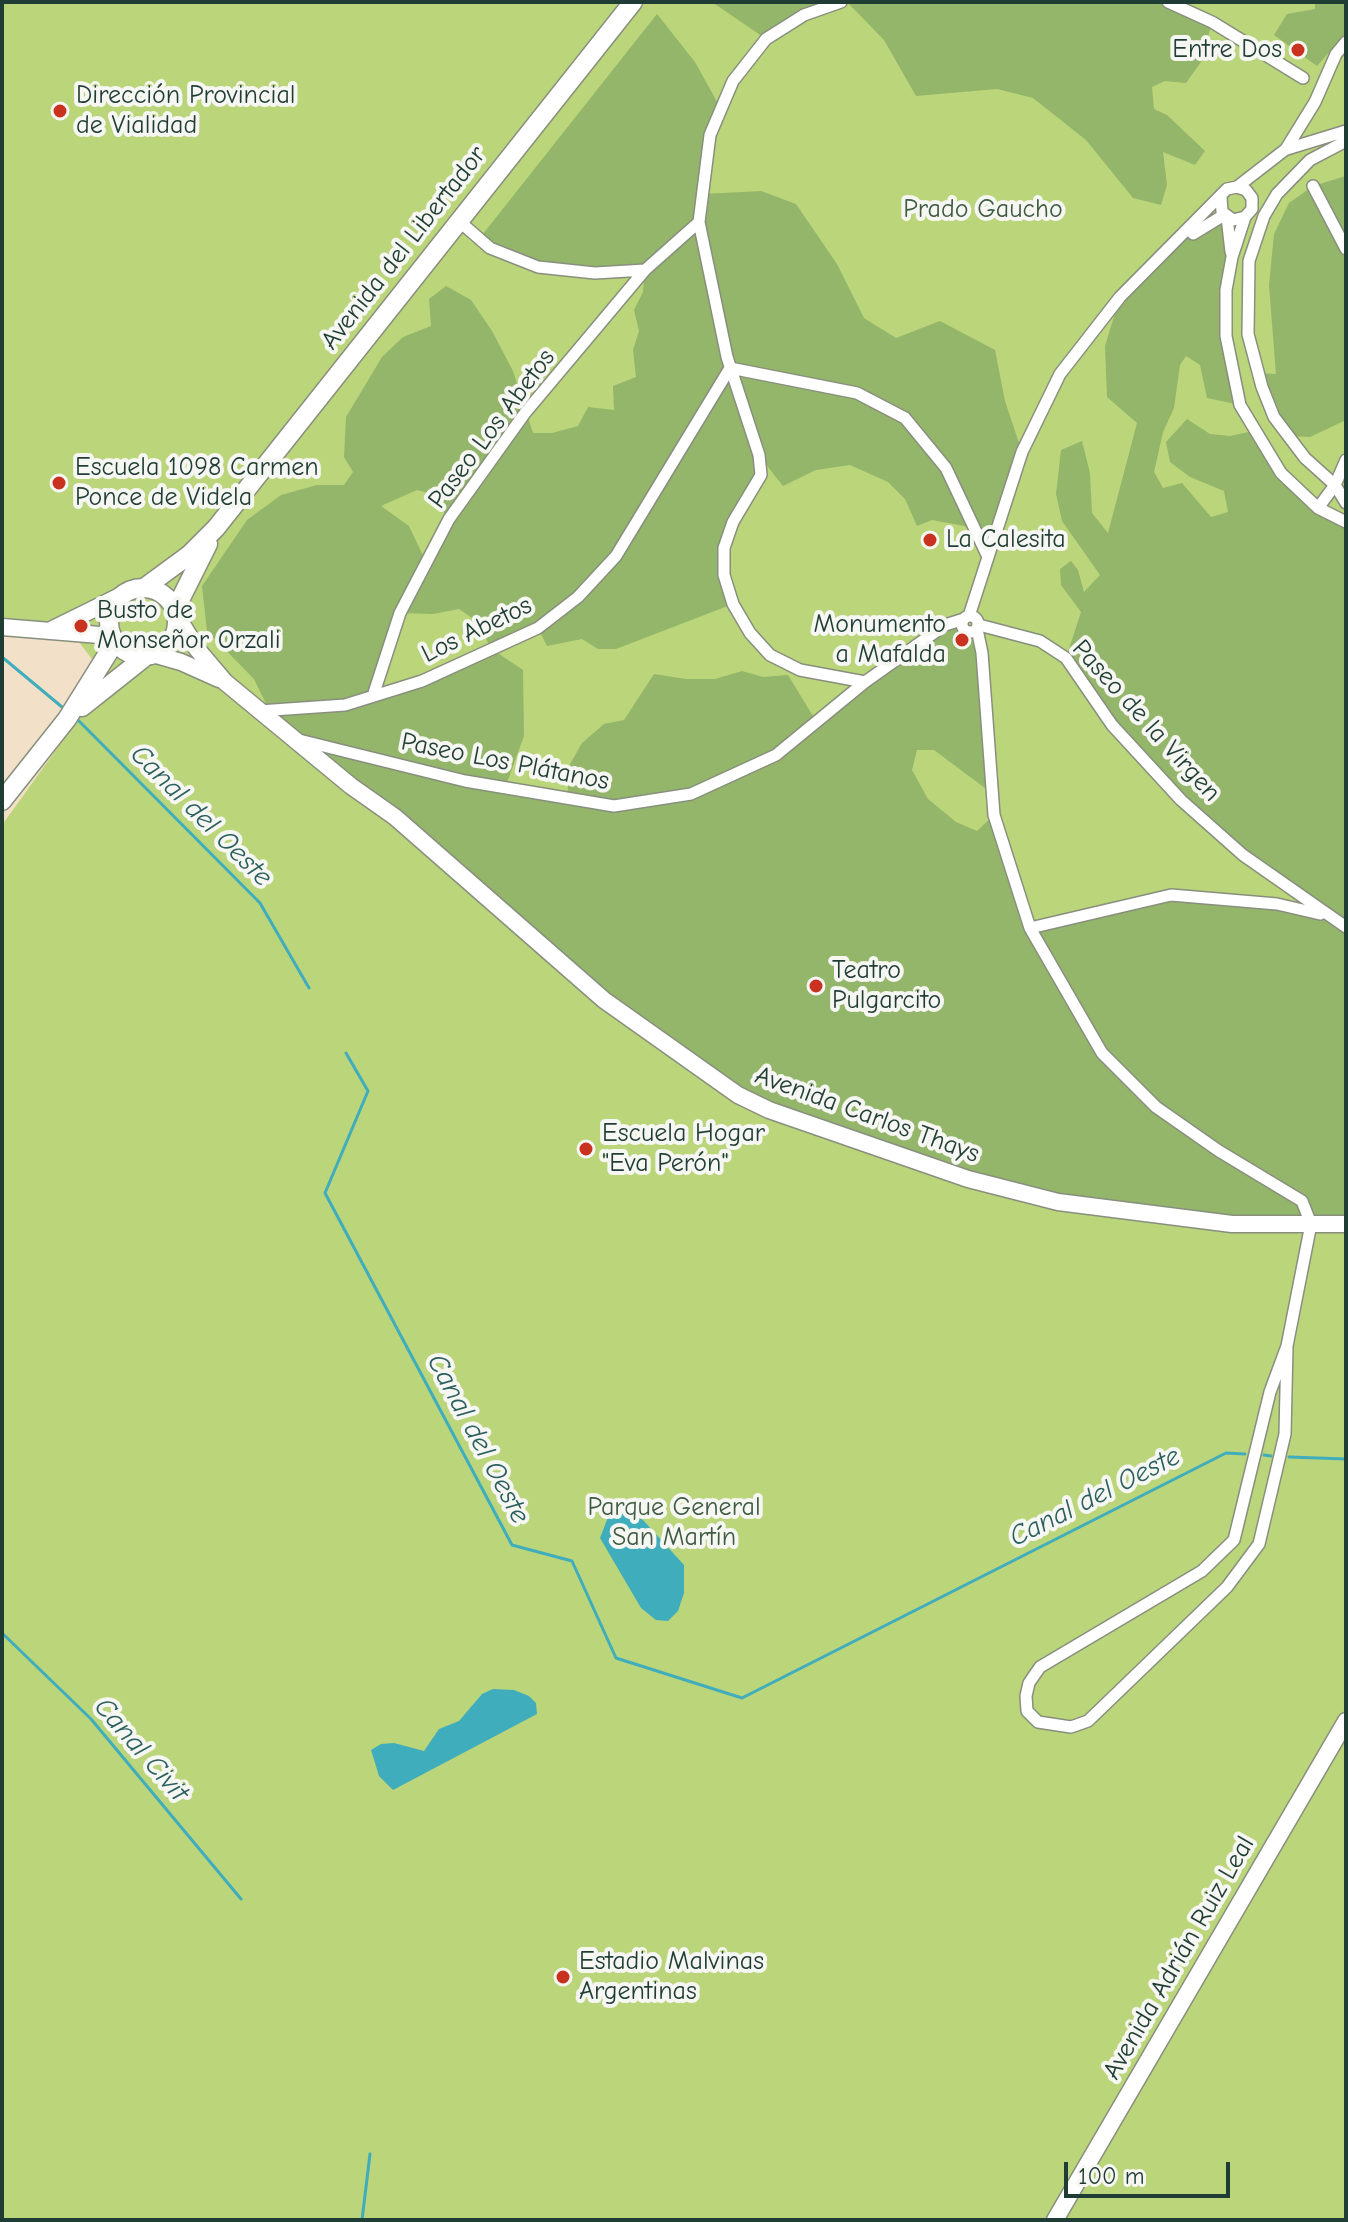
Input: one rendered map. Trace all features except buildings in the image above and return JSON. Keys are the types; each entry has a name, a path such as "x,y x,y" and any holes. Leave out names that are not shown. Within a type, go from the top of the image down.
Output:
{"main road":[{"name":"Avenida del Libertador","path":"144,588 189,555 216,528 633,2"},
{"name":"Avenida del Libertador","path":"176,613 216,528"},
{"path":"2,801 67,719 113,639 109,617 120,596 144,588 168,598 176,613 173,639 67,719"},
{"path":"113,639 133,655 149,656"}],"street":[{"path":"841,2 804,15 766,39 733,81 710,135 699,222 730,368 759,455 761,475 733,522 724,548 724,575 733,604 750,633 770,655 800,670 865,682"},
{"path":"1168,2 1212,22 1303,78"},
{"path":"1287,1346 1285,1434 1259,1544 1227,1587 1088,1721 1071,1727 1038,1722 1027,1711 1026,1696 1029,1683 1040,1667 1202,1571 1234,1540 1270,1392 1287,1346 1311,1224 1302,1201 1219,1151 1156,1107 1102,1053 1030,928 994,815 982,650 972,621 988,557 1022,452 1060,374 1120,297 1179,242 1227,189 1237,187 1265,169 1286,149 1315,102 1336,54 1346,42"},
{"path":"1286,149 1346,131"},
{"path":"1346,141 1310,160 1284,186 1264,216 1249,261 1248,334 1262,387 1274,417 1305,458 1335,485 1346,503"},
{"path":"1265,169 1232,257 1226,290 1226,336 1240,405 1281,473 1318,508 1346,522"},
{"path":"1313,186 1346,249"},
{"path":"1237,187 1252,198"},
{"path":"1221,197 1232,257"},
{"path":"1179,242 1226,216 1245,217"},
{"path":"459,221 490,248 538,267 595,273 645,270"},
{"name":"Paseo Los Abetos","path":"373,696 400,613 449,519 525,413 645,270 699,222"},
{"path":"730,368 857,393 905,418 946,468 988,557"},
{"name":"Los Abetos","path":"259,711 345,705 422,681 538,628 578,597 616,556 730,368"},
{"path":"1318,508 1335,485 1346,460"},
{"path":"51,629 120,596"},
{"name":"Avenida Carlos Thays","path":"176,613 197,649 225,682 259,711 395,817 604,1000 696,1068 769,1110 968,1179 1058,1202 1232,1224 1346,1224"},
{"name":"Paseo de la Virgen","path":"945,625 972,621 1040,641 1066,658 1112,725 1181,800 1243,855 1346,927"},
{"name":"Paseo Los Plátanos","path":"295,739 465,781 614,806 691,794 776,755 865,682 945,625"},
{"path":"2,627 51,629 113,639"},
{"name":"Avenida Carlos Thays","path":"149,656 181,662 225,682"},
{"path":"1030,928 1171,895 1277,904 1329,916"},
{"name":"Avenida Adrián Ruiz Leal","path":"1055,2220 1346,1721"}],"green space":[{"name":"Parque General San Martín","path":"2,2 1346,2 1346,2220 2,2220 2,825 84,711 102,672 75,637 2,620"},
{"path":"712,2 841,2 766,39"},
{"path":"847,2 1168,2 1212,22 1201,62 1186,83 1165,81 1152,87 1154,109 1167,115 1205,151 1195,165 1163,152 1167,185 1161,205 1133,198 1086,140 1033,98 997,89 916,96 884,40"},
{"path":"1315,2 1346,2 1346,33 1317,66 1274,35 1287,14 1315,9"},
{"path":"657,14 695,62 721,109 703,194 761,191 796,204 837,264 864,318 896,338 940,321 995,350 1005,401 1022,452 988,557 975,528 932,520 917,526 905,499 888,482 850,465 816,470 783,486 760,457 761,475 724,548 733,604 616,649 598,649 582,639 547,646 538,628 493,650 523,670 524,736 505,788 567,798 570,764 582,743 604,724 624,720 654,674 686,679 715,679 742,671 763,677 788,675 816,721 945,625 963,627 971,632 982,650 993,794 934,750 917,750 912,770 928,799 956,822 977,831 994,815 1030,928 1171,895 1326,916 1243,855 1112,725 1066,658 1081,612 1061,585 1060,569 1071,561 1078,570 1084,592 1100,575 1062,521 1056,494 1061,450 1082,441 1090,473 1092,513 1108,533 1137,423 1107,397 1105,346 1120,297 1179,242 1224,215 1227,217 1226,336 1240,405 1207,398 1200,365 1186,356 1180,365 1174,408 1163,432 1154,472 1163,488 1182,483 1211,517 1228,512 1224,491 1190,477 1170,462 1166,442 1187,419 1210,434 1230,436 1253,431 1281,473 1346,522 1346,1224 1232,1224 1058,1202 769,1110 696,1068 269,710 254,679 207,631 202,586 247,520 281,495 317,485 344,485 353,472 344,457 346,417 382,357 403,337 431,326 429,299 446,286 471,300 513,371 533,433 552,433 578,426 588,407 614,410 613,386 636,377 633,350 639,331 634,310 643,292 645,270 538,267 479,239","holes":["417,490 428,493 449,519 426,562 409,526 381,506","459,609 478,622 491,649 374,695 400,613 433,614"]},
{"path":"1346,176 1346,420 1310,437 1288,436 1258,373 1276,374 1269,285 1274,234 1289,203 1313,186"}],"water":[{"path":"630,1512 643,1520 684,1565 684,1593 678,1611 668,1621 656,1620 641,1608 600,1538 608,1517"},
{"path":"493,1689 514,1690 529,1696 536,1703 537,1714 393,1790 379,1776 371,1750 381,1744 394,1743 424,1751 439,1729 459,1721 482,1694"}],"waterway":[{"name":"Canal del Oeste","path":"2,657 62,707"},
{"name":"Canal del Oeste","path":"78,720 260,903 309,988"},
{"name":"Canal del Oeste","path":"346,1053 368,1091 325,1193 512,1545 572,1561 616,1658 742,1698 1226,1453 1245,1454"},
{"path":"1264,1455 1271,1456"},
{"name":"Canal del Oeste","path":"1289,1457 1346,1459"},
{"name":"Canal Civit","path":"2,1633 91,1719 241,1899"},
{"name":"Canal Civit","path":"362,2220 370,2154"}],"place":[{"name":"Entre Dos","path":"1298,50"},
{"name":"Dirección Provincial de Vialidad","path":"60,111"},
{"name":"Escuela 1098 Carmen Ponce de Videla","path":"59,483"},
{"name":"La Calesita","path":"930,540"},
{"name":"Busto de Monseñor Orzali","path":"81,626"},
{"name":"Monumento a Mafalda","path":"962,640"},
{"name":"Teatro Pulgarcito","path":"816,986"},
{"name":"Escuela Hogar \"Eva Perón\"","path":"586,1149"},
{"name":"Estadio Malvinas Argentinas","path":"563,1977"}],"park label":[{"name":"Prado Gaucho","path":"983,210"}]}
